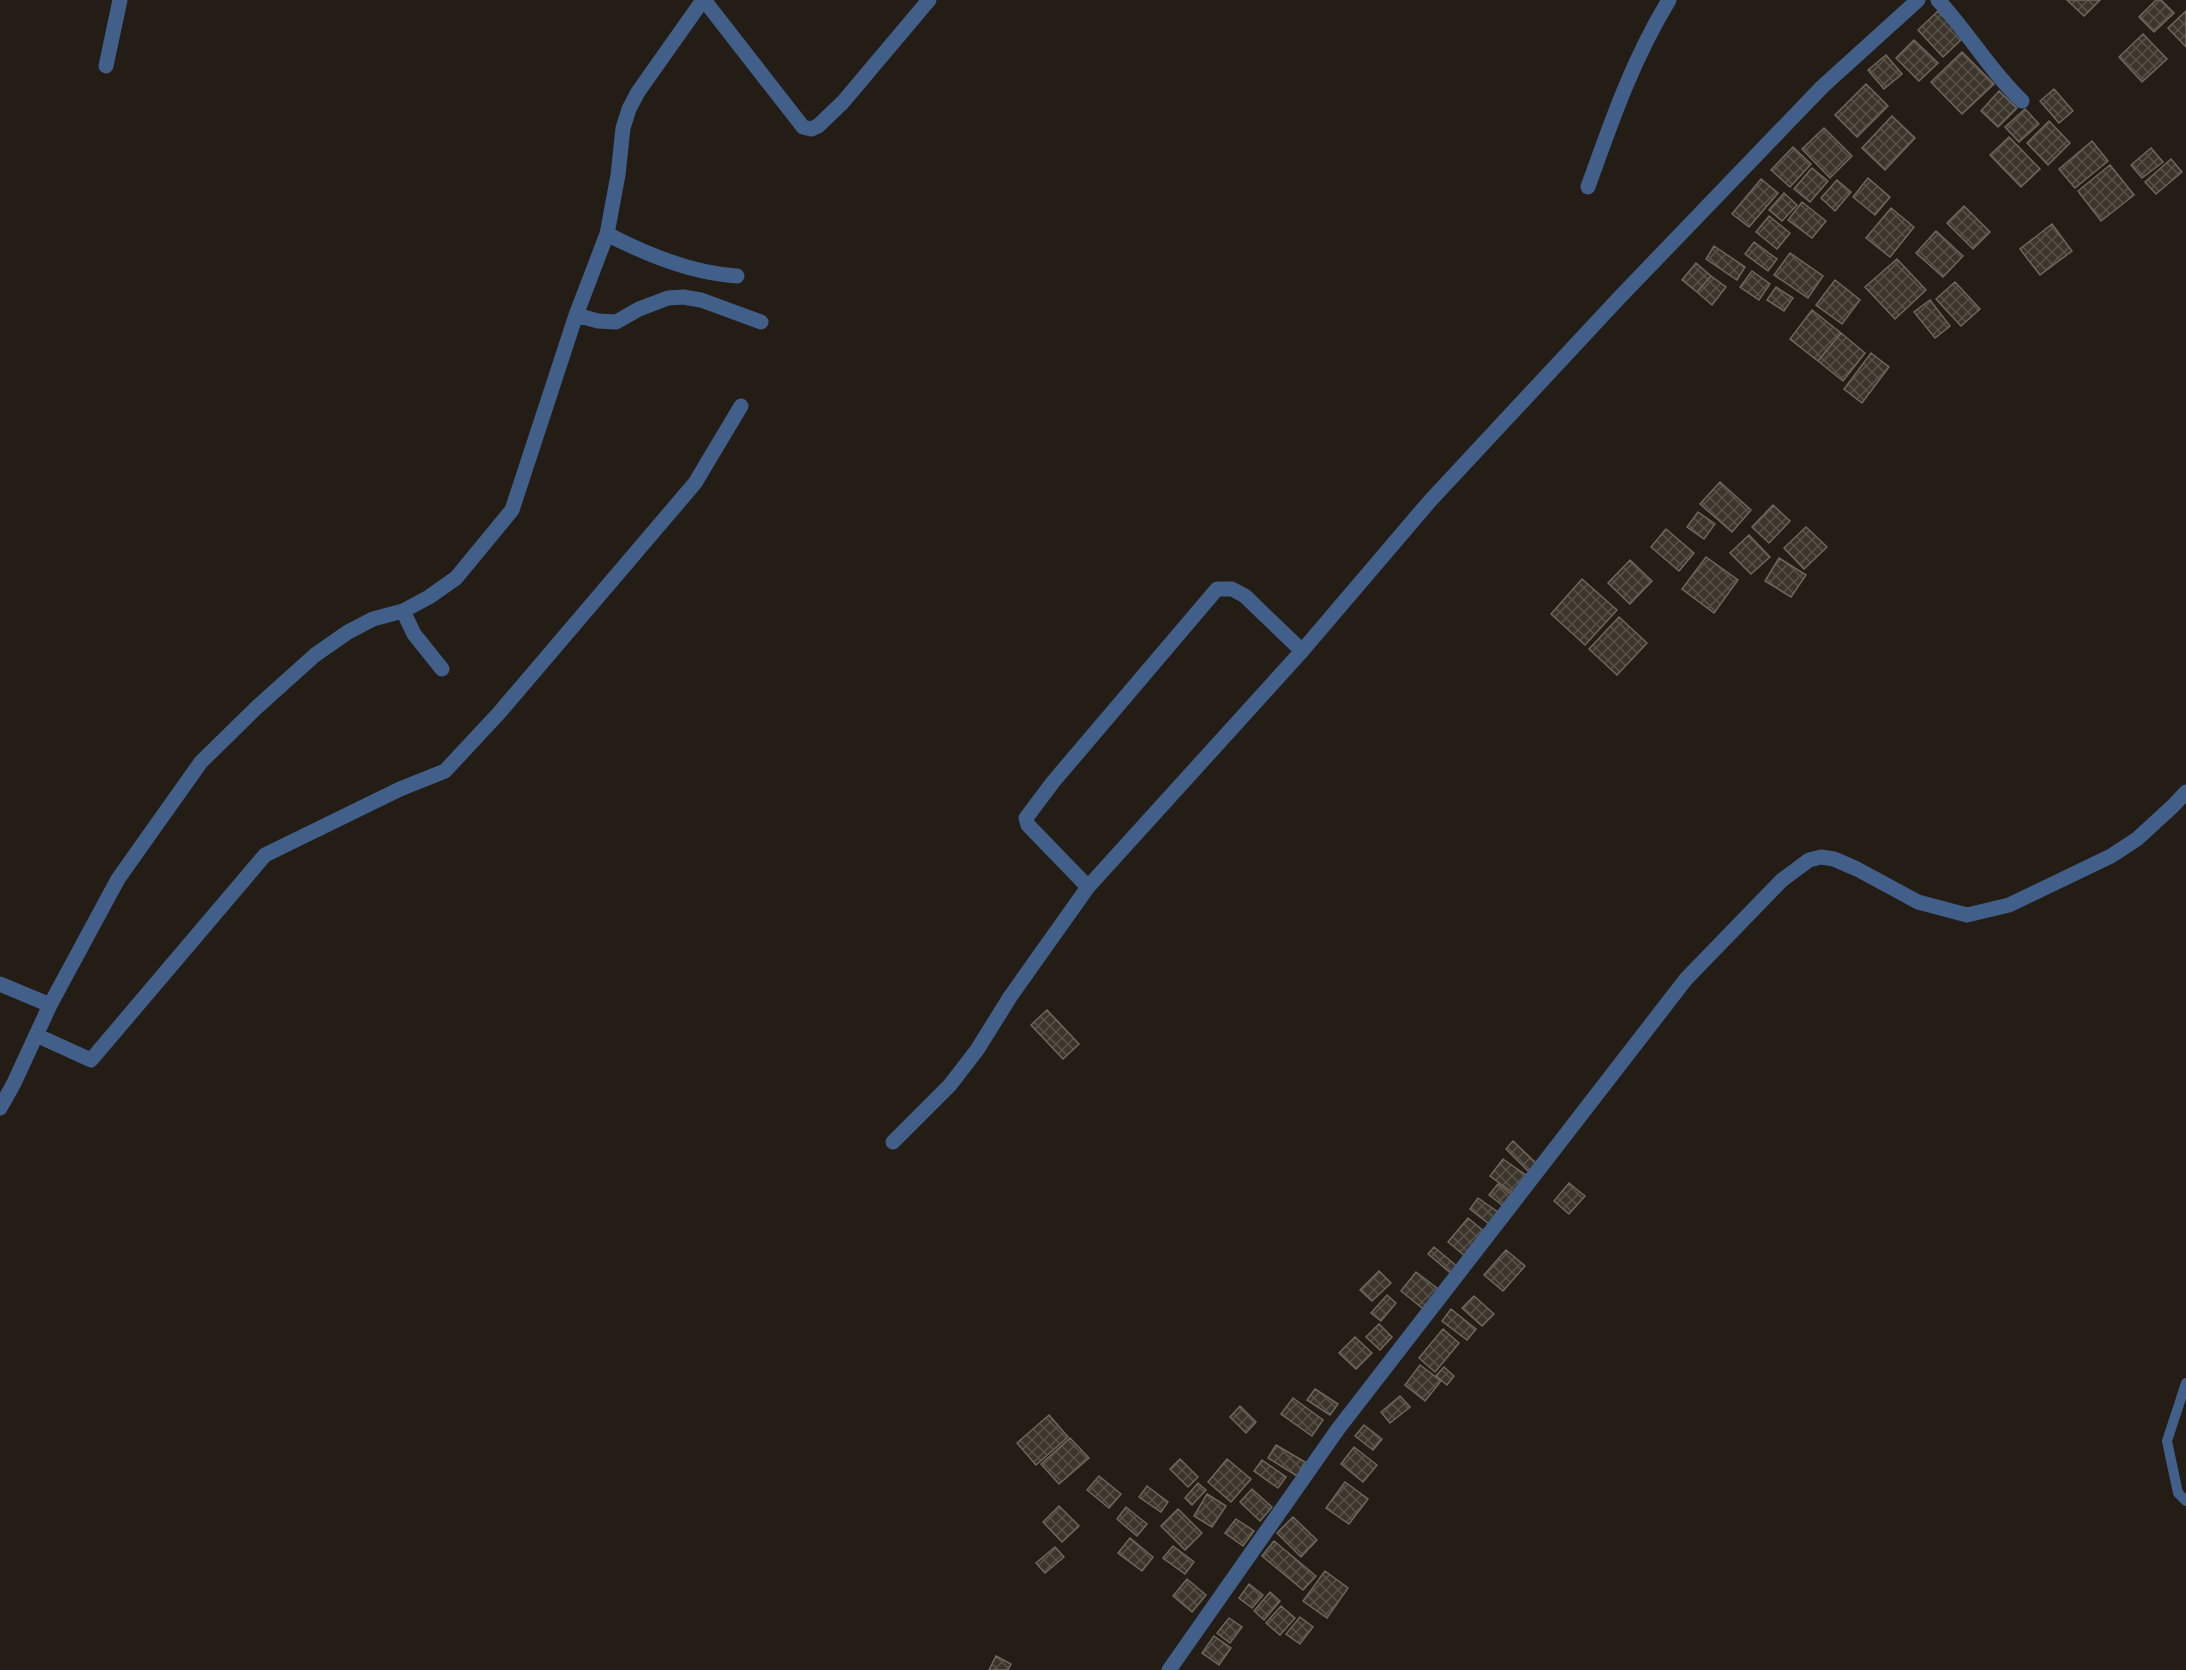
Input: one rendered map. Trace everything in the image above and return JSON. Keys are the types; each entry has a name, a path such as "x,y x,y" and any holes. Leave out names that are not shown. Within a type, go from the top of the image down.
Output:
{"street":[{"path":"106,66 120,0"},
{"path":"0,1108 50,1005 118,879 201,762 315,655 348,632 373,620 403,611 429,597 456,578 512,510 576,315 607,234 628,109 704,0 803,127 811,129 818,126 843,102 929,0"},
{"path":"1588,187 1625,85 1648,34 1669,0"},
{"path":"893,1142 950,1085 977,1050 1010,997 1088,887 1302,651 1429,502 1611,307 1822,87 1918,0"},
{"path":"1938,0 1960,25 1990,66 2022,100"},
{"path":"607,234 644,254 712,274 737,276"},
{"path":"576,315 598,321 616,322 639,309 668,298 683,297 701,300 761,322"},
{"path":"36,1035 91,1060 265,855 400,789 445,771 499,713 695,483 741,406"},
{"path":"1088,887 1028,825 1026,818 1053,782 1210,596 1217,589 1223,588 1232,589 1245,596 1302,651"},
{"path":"403,611 414,634 442,669"},
{"path":"1169,1670 1338,1430 1679,988 1782,880 1809,860 1821,857 1857,869 1918,902 1967,915 2009,905 2111,856 2137,839 2186,792"},
{"path":"0,984 50,1005"}],"lane":[{"path":"2186,1383 2167,1440 2178,1493 2186,1501"}],"building":[{"path":"2067,0 2100,0 2084,16"},
{"path":"2156,0 2161,0 2174,13 2154,32 2139,17"},
{"path":"1938,11 1963,38 1943,57 1918,30"},
{"path":"2186,11 2186,47 2168,28"},
{"path":"2143,34 2167,59 2142,82 2119,57"},
{"path":"1914,40 1938,63 1919,81 1896,58"},
{"path":"1962,52 1994,84 1962,114 1931,82"},
{"path":"1886,55 1902,74 1884,89 1868,70"},
{"path":"1866,84 1888,106 1857,137 1835,115"},
{"path":"2054,89 2073,111 2059,123 2040,101"},
{"path":"1999,91 2017,108 1998,127 1981,111"},
{"path":"2025,109 2039,124 2019,142 2005,127"},
{"path":"1892,116 1915,138 1885,170 1862,148"},
{"path":"2049,121 2070,143 2048,165 2027,143"},
{"path":"1824,128 1852,156 1830,178 1802,149"},
{"path":"2009,137 2040,169 2021,187 1990,155"},
{"path":"2092,141 2108,161 2075,188 2059,169"},
{"path":"1793,147 1811,164 1790,187 1771,170"},
{"path":"2151,148 2163,162 2142,178 2131,165"},
{"path":"2171,159 2182,172 2156,194 2145,182"},
{"path":"2110,165 2134,195 2101,221 2078,191"},
{"path":"1812,168 1828,181 1810,202 1794,189"},
{"path":"1868,178 1890,197 1875,215 1853,197"},
{"path":"1761,179 1778,193 1749,227 1732,214"},
{"path":"1837,180 1851,192 1835,211 1821,198"},
{"path":"1784,193 1797,205 1782,221 1769,210"},
{"path":"1802,202 1826,221 1812,238 1788,220"},
{"path":"1964,206 1990,232 1973,249 1947,223"},
{"path":"1891,208 1914,227 1890,257 1866,238"},
{"path":"1769,216 1790,233 1777,249 1756,232"},
{"path":"2052,224 2072,251 2040,275 2020,249"},
{"path":"1936,231 1963,256 1943,277 1916,253"},
{"path":"1754,242 1777,259 1768,271 1745,254"},
{"path":"1714,246 1745,267 1737,280 1706,259"},
{"path":"1790,253 1823,276 1808,298 1774,275"},
{"path":"1897,259 1926,290 1895,319 1865,287"},
{"path":"1696,263 1711,276 1697,292 1682,280"},
{"path":"1752,271 1770,284 1759,300 1740,287"},
{"path":"1711,276 1726,287 1712,305 1697,292"},
{"path":"1835,280 1860,300 1842,324 1816,305"},
{"path":"1955,282 1980,309 1961,326 1936,299"},
{"path":"1776,287 1793,298 1784,311 1767,300"},
{"path":"1930,300 1950,326 1935,338 1914,312"},
{"path":"1812,310 1841,333 1818,361 1790,339"},
{"path":"1841,333 1865,353 1843,381 1818,361"},
{"path":"1871,353 1889,367 1862,403 1844,389"},
{"path":"1720,482 1751,510 1732,532 1700,504"},
{"path":"1773,505 1790,521 1769,543 1752,527"},
{"path":"1698,512 1715,524 1704,539 1687,527"},
{"path":"1806,527 1827,547 1804,569 1784,548"},
{"path":"1666,529 1694,553 1679,571 1651,547"},
{"path":"1749,535 1770,557 1751,574 1730,553"},
{"path":"1706,557 1738,580 1714,613 1682,589"},
{"path":"1779,558 1806,575 1791,597 1765,581"},
{"path":"1630,560 1652,581 1630,604 1608,583"},
{"path":"1582,579 1617,610 1585,645 1551,614"},
{"path":"1619,617 1647,643 1617,675 1589,649"},
{"path":"1047,1010 1079,1044 1063,1059 1031,1025"},
{"path":"1513,1141 1539,1166 1531,1174 1506,1149"},
{"path":"1503,1159 1530,1178 1517,1196 1490,1176"},
{"path":"1569,1183 1585,1196 1569,1214 1554,1201"},
{"path":"1498,1184 1516,1198 1507,1209 1489,1195"},
{"path":"1478,1198 1502,1215 1493,1227 1470,1209"},
{"path":"1468,1218 1485,1232 1465,1256 1448,1242"},
{"path":"1434,1247 1459,1268 1453,1275 1428,1254"},
{"path":"1506,1250 1525,1266 1503,1291 1484,1275"},
{"path":"1379,1271 1391,1283 1372,1301 1360,1290"},
{"path":"1416,1272 1442,1292 1427,1312 1401,1291"},
{"path":"1387,1295 1396,1303 1381,1321 1371,1313"},
{"path":"1474,1296 1494,1314 1482,1326 1462,1308"},
{"path":"1451,1309 1476,1329 1467,1340 1442,1321"},
{"path":"1379,1324 1392,1337 1380,1350 1366,1337"},
{"path":"1443,1329 1459,1343 1435,1372 1419,1358"},
{"path":"1355,1337 1372,1353 1356,1369 1339,1353"},
{"path":"1420,1365 1441,1381 1425,1401 1405,1385"},
{"path":"1444,1367 1454,1376 1447,1385 1436,1376"},
{"path":"1315,1389 1338,1404 1330,1415 1307,1400"},
{"path":"1400,1396 1410,1407 1390,1423 1381,1412"},
{"path":"1293,1398 1323,1420 1312,1436 1281,1414"},
{"path":"1240,1406 1256,1422 1246,1433 1230,1417"},
{"path":"1049,1415 1068,1437 1036,1465 1017,1443"},
{"path":"1364,1425 1382,1439 1373,1450 1355,1436"},
{"path":"1070,1438 1089,1458 1059,1484 1041,1464"},
{"path":"1276,1445 1305,1462 1297,1476 1268,1458"},
{"path":"1354,1447 1377,1465 1363,1482 1341,1464"},
{"path":"1180,1459 1198,1477 1188,1487 1170,1469"},
{"path":"1227,1459 1251,1479 1231,1502 1208,1482"},
{"path":"1262,1460 1286,1477 1278,1488 1254,1471"},
{"path":"1099,1476 1121,1494 1109,1508 1087,1490"},
{"path":"1345,1482 1368,1499 1349,1524 1326,1508"},
{"path":"1198,1483 1206,1490 1192,1505 1185,1498"},
{"path":"1147,1486 1168,1502 1161,1512 1139,1497"},
{"path":"1252,1489 1272,1507 1260,1521 1240,1502"},
{"path":"1207,1494 1226,1506 1212,1527 1194,1516"},
{"path":"1059,1506 1079,1526 1062,1542 1043,1522"},
{"path":"1126,1507 1147,1524 1137,1536 1117,1519"},
{"path":"1178,1509 1202,1533 1185,1550 1161,1526"},
{"path":"1293,1517 1317,1540 1301,1557 1277,1533"},
{"path":"1236,1519 1254,1531 1243,1546 1225,1533"},
{"path":"1130,1538 1153,1557 1142,1571 1118,1553"},
{"path":"1274,1541 1316,1576 1303,1590 1262,1556"},
{"path":"1173,1546 1194,1562 1185,1574 1163,1558"},
{"path":"1055,1547 1064,1557 1045,1573 1036,1563"},
{"path":"1325,1571 1348,1588 1327,1618 1303,1601"},
{"path":"1187,1579 1206,1595 1192,1612 1173,1596"},
{"path":"1249,1584 1263,1595 1252,1608 1239,1598"},
{"path":"1270,1592 1280,1601 1264,1620 1254,1611"},
{"path":"1281,1606 1295,1618 1280,1635 1266,1623"},
{"path":"1300,1617 1313,1627 1300,1644 1286,1634"},
{"path":"1229,1618 1242,1627 1230,1643 1217,1633"},
{"path":"1214,1636 1231,1648 1219,1665 1202,1653"},
{"path":"996,1656 1011,1664 1008,1670 989,1670"}]}
